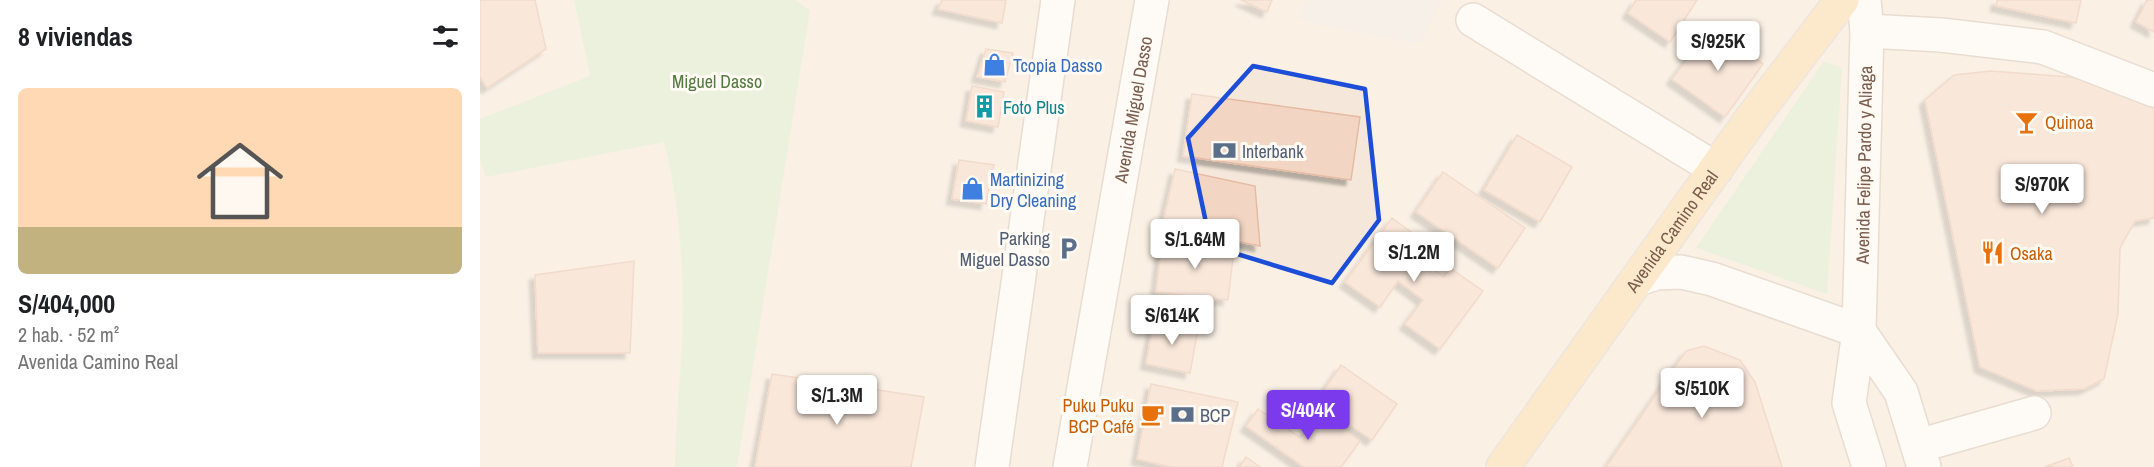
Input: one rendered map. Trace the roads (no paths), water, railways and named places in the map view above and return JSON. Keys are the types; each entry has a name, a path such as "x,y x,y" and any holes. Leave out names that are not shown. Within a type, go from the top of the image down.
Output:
{"main road":[{"name":"Avenida Camino Real","path":"1503,467 1716,169 1842,0"}],"street":[{"path":"992,467 1058,0"},
{"name":"Avenida Miguel Dasso","path":"1070,467 1144,4"},
{"path":"1865,15 1941,35 2043,47 2154,90"},
{"name":"Avenida Felipe Pardo y Aliaga","path":"1865,15 1859,331 1849,403 1869,467"},
{"path":"1473,20 1716,169"},
{"path":"1638,279 1656,273 1682,272 1712,279 1859,331 1901,392 1921,457 2034,412"}],"place":[{"name":"Tcopia Dasso","path":"995,65"},
{"name":"Foto Plus","path":"985,107"},
{"name":"Quinoa","path":"2027,122"},
{"name":"Interbank","path":"1224,151"},
{"name":"Martinizing Dry Cleaning","path":"972,189"},
{"name":"Parking Miguel Dasso","path":"1068,248"},
{"name":"Osaka","path":"1992,253"},
{"name":"Puku Puku BCP Café","path":"1152,415"},
{"name":"BCP","path":"1182,415"}],"park label":[{"name":"Miguel Dasso","path":"717,81"}]}
